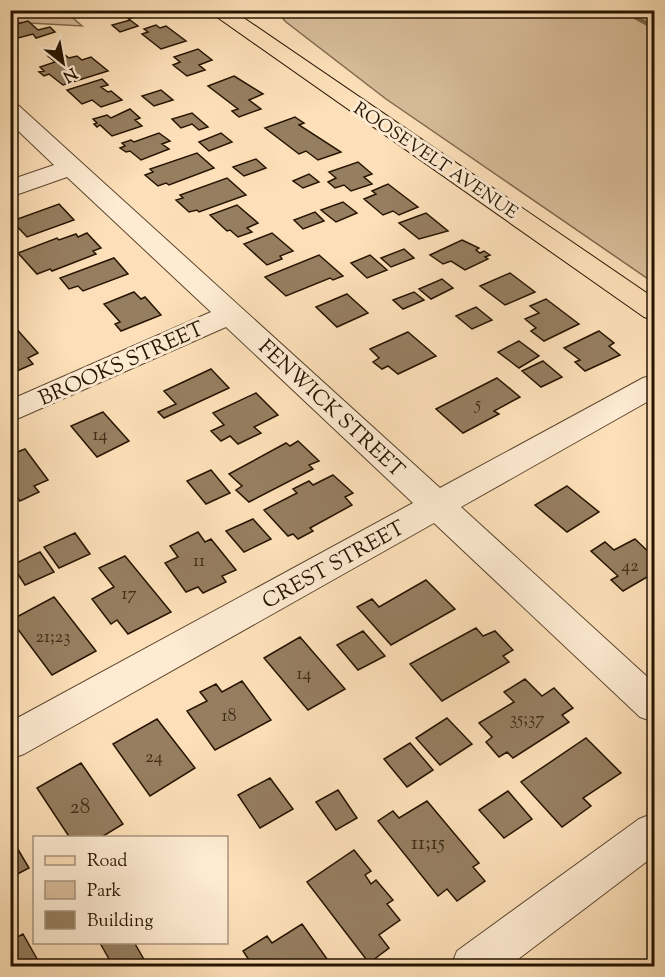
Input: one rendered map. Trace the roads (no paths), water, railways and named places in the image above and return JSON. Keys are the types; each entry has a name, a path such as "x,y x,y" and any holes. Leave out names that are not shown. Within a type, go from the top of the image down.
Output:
{"main road":[{"name":"ROOSEVELT AVENUE","path":"217,10 654,311"}],"street":[{"name":"FENWICK STREET","path":"10,110 654,706"},
{"path":"10,189 71,167"},
{"name":"BROOKS STREET","path":"10,412 231,314"},
{"name":"CREST STREET","path":"10,742 654,385"},
{"path":"473,966 654,832"}],"waterway":[{"path":"621,10 654,28"}]}
